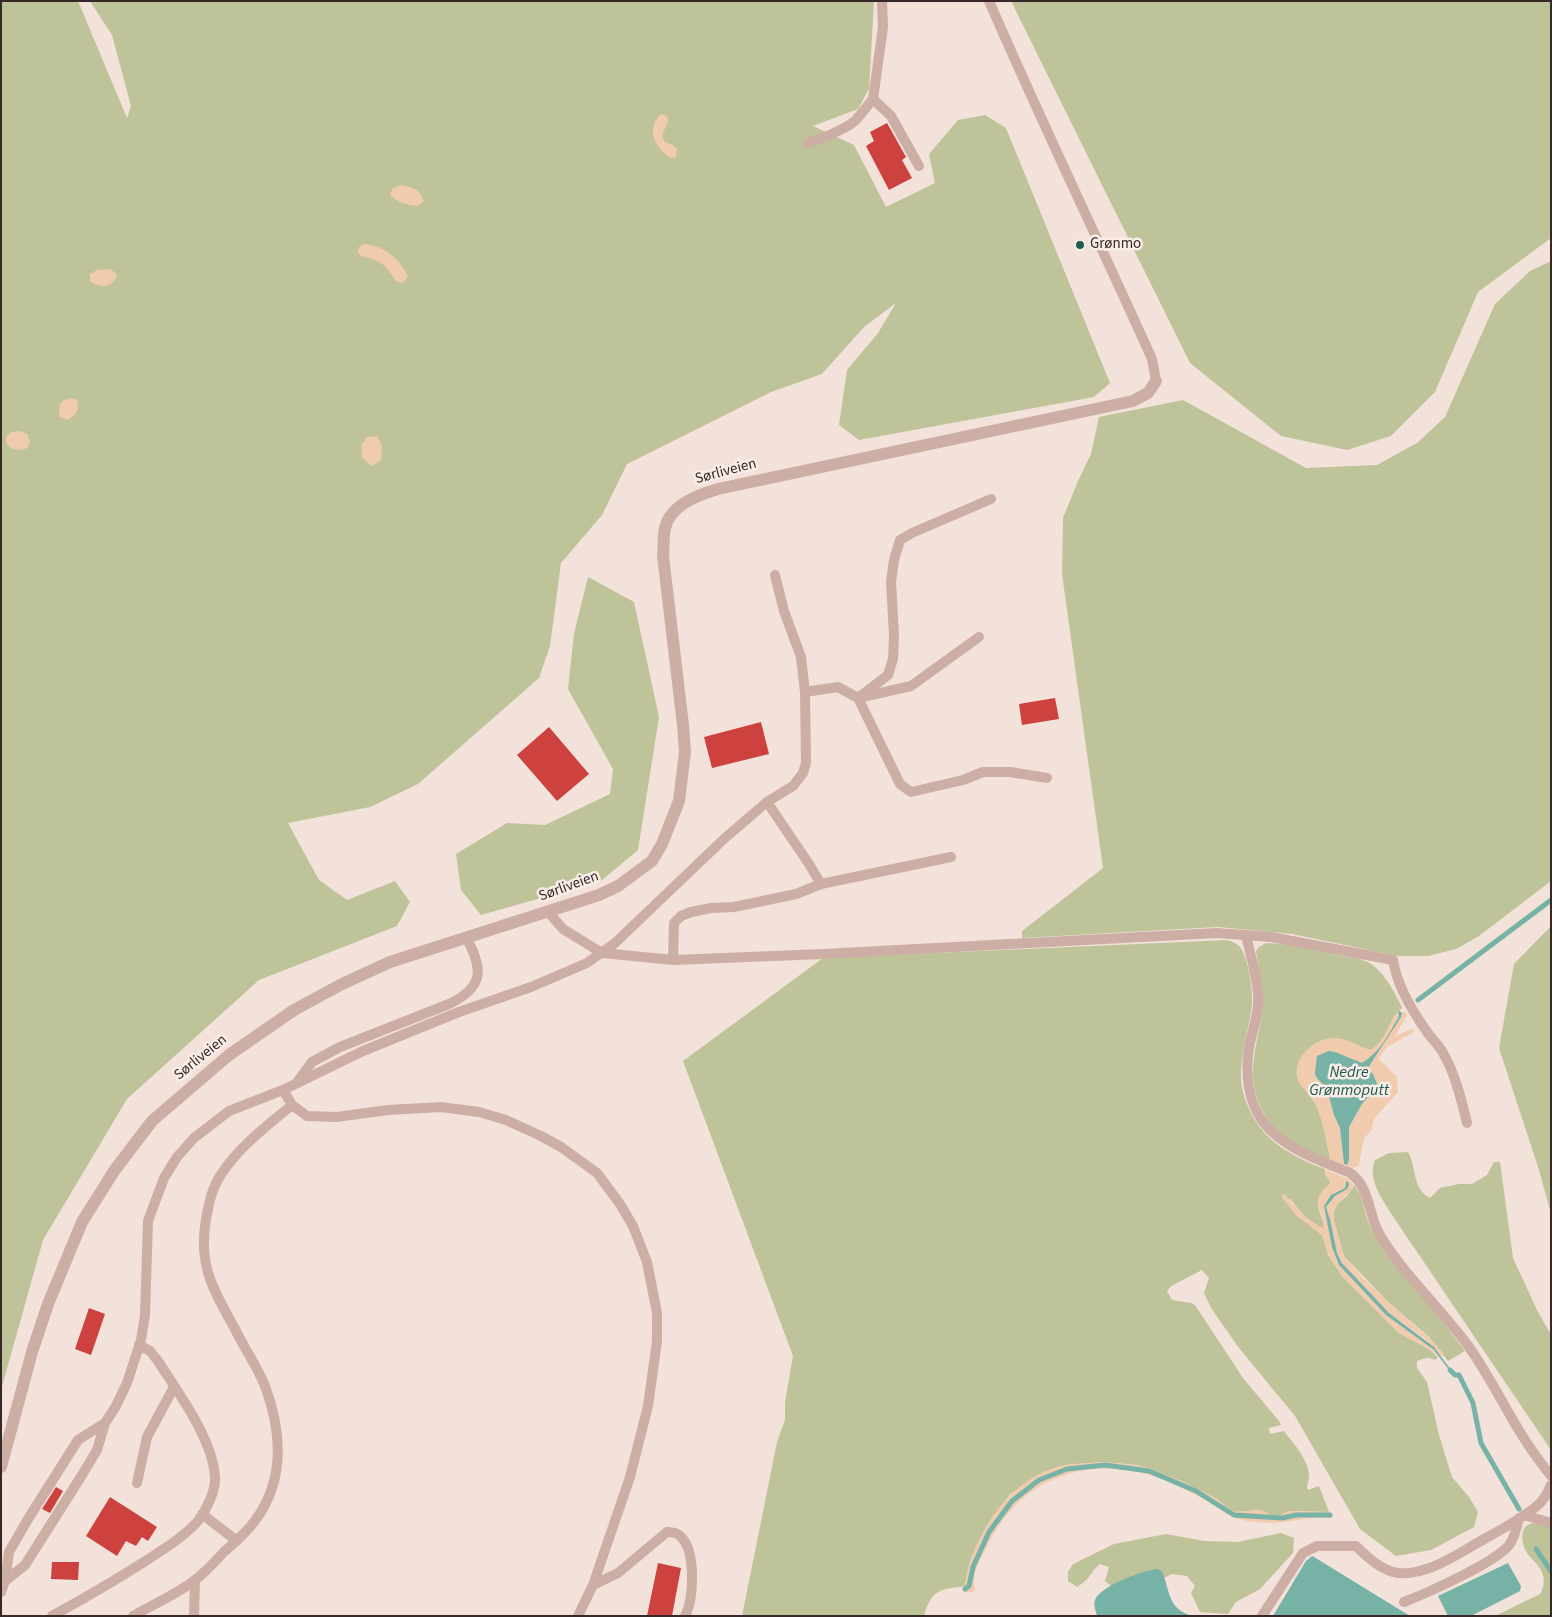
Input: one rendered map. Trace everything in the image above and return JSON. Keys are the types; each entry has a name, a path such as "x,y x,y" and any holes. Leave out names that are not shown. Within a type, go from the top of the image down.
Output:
{"street":[{"name":"Sørliveien","path":"2,1463 43,1320 58,1277 82,1222 114,1171 152,1121 228,1054 294,1010 342,984 390,962 466,936 548,913 599,895 618,886 652,861 662,844 679,801 685,752 664,556 664,538 667,522 680,505 701,494 718,489 1133,401 1148,393 1156,381"}],"lane":[{"path":"808,143 848,126 856,120 873,99 883,27 882,1"},
{"path":"989,1 1024,82 1152,359 1156,381"},
{"path":"873,99 891,116 919,166"},
{"path":"858,698 888,675 893,659 894,635 891,582 895,552 900,540 991,499"},
{"path":"5,1581 25,1565 82,1475 96,1450 105,1422 116,1406 127,1383 139,1345 145,1316 148,1221 164,1178 177,1157 194,1138 229,1111 283,1090 363,1051 460,1012 531,987 587,963 602,953 676,886 725,838 767,802 793,786 803,773 806,763 805,692 801,657 784,610 775,575"},
{"path":"858,698 911,686 979,637"},
{"path":"805,692 838,687 858,698 900,784 911,792 963,780 983,772 1010,772 1047,778"},
{"path":"767,802 821,884"},
{"path":"673,960 674,923 681,916 691,912 711,908 734,908 796,894 821,884 951,857"},
{"path":"548,913 563,929 602,953 673,960 823,954 1217,932 1271,937 1393,960 1395,972 1407,1000 1441,1050 1456,1079 1467,1123"},
{"path":"1246,935 1258,994 1257,1010 1248,1053 1249,1089 1258,1113 1270,1131 1290,1147 1358,1178 1374,1222 1384,1242 1421,1291 1468,1347 1521,1434 1551,1476"},
{"path":"296,1084 312,1062 340,1047 462,998 475,981 478,965 476,954 466,936"},
{"path":"283,1090 292,1105 308,1116 324,1117 409,1108 441,1107 479,1112 506,1120 561,1147 597,1173 620,1204 633,1226 647,1262 658,1313 657,1341 648,1406 630,1477 592,1585 578,1616"},
{"path":"133,1616 195,1580 254,1522 268,1501 276,1479 278,1436 273,1412 264,1384 210,1281 204,1261 204,1229 209,1199 221,1173 248,1142 292,1105"},
{"path":"52,1616 167,1547 197,1521 210,1502 215,1480 209,1450 196,1422 174,1387 150,1352 139,1345"},
{"path":"137,1483 147,1437 174,1387"},
{"path":"1,1592 5,1581 9,1552 33,1511 78,1440 105,1422"},
{"path":"1262,1616 1303,1553 1313,1547 1356,1546 1375,1563 1390,1571 1415,1572 1446,1560 1522,1517 1540,1504 1551,1485"},
{"path":"202,1514 236,1540"},
{"path":"1522,1517 1551,1523"},
{"path":"1404,1602 1423,1595 1492,1559 1510,1544 1522,1517"},
{"path":"592,1585 618,1572 667,1532 672,1532 680,1536 685,1542 692,1568 689,1608 686,1616"},
{"path":"194,1616 195,1580"}],"green space":[{"path":"1,1 78,1 127,118 131,106 112,35 90,1 874,1 869,89 858,109 813,126 854,145 886,207 935,183 929,154 958,120 985,115 1006,128 1110,383 1094,397 859,440 839,425 847,370 878,333 896,303 864,327 822,374 771,392 627,464 602,515 561,563 550,646 539,678 418,784 370,807 288,823 319,880 347,900 395,881 410,902 397,926 259,980 127,1099 43,1240 1,1390"},
{"path":"1011,1 1551,1 1551,238 1478,292 1435,392 1391,436 1347,450 1281,436 1190,363"},
{"path":"1551,261 1551,881 1479,936 1456,949 1428,956 1398,956 1292,934 1218,927 1022,938 1022,931 1103,868 1062,574 1063,518 1091,454 1099,417 1183,400 1306,468 1377,465 1417,443 1445,417 1495,304 1530,271"},
{"path":"588,577 634,602 659,717 638,850 601,881 481,915 461,890 456,854 507,823 545,825 610,794 613,769 568,689 574,634"},
{"path":"1551,926 1551,1214 1539,1170 1499,1048 1514,964"},
{"path":"1227,940 1237,944 1243,952 1251,982 1251,1013 1241,1069 1243,1092 1248,1107 1264,1132 1285,1150 1325,1169 1325,1174 1331,1182 1323,1192 1318,1204 1323,1229 1305,1217 1290,1199 1286,1201 1296,1215 1322,1235 1328,1255 1343,1277 1398,1332 1424,1346 1438,1358 1434,1360 1426,1358 1417,1361 1417,1368 1427,1382 1439,1435 1452,1477 1469,1497 1478,1512 1474,1527 1431,1550 1396,1556 1360,1529 1295,1416 1239,1348 1211,1308 1204,1293 1209,1278 1202,1270 1171,1286 1167,1291 1172,1300 1195,1305 1243,1378 1279,1421 1281,1425 1269,1428 1270,1434 1284,1431 1300,1452 1308,1470 1307,1488 1308,1490 1319,1486 1329,1512 1290,1511 1278,1516 1272,1516 1261,1510 1235,1512 1217,1499 1181,1481 1137,1465 1103,1462 1061,1466 1048,1471 1010,1494 984,1532 970,1561 965,1586 949,1588 938,1592 930,1600 924,1616 742,1616 777,1442 785,1420 785,1402 793,1356 683,1061 823,958"},
{"path":"1266,943 1302,948 1368,962 1379,970 1402,1008 1394,1018 1384,1037 1375,1047 1370,1050 1364,1048 1310,1096 1321,1117 1329,1159 1297,1146 1281,1135 1266,1117 1255,1090 1253,1066 1262,1013 1261,982 1256,951"},
{"path":"1408,1152 1420,1189 1430,1198 1440,1188 1459,1184 1472,1184 1487,1175 1494,1162 1500,1162 1513,1258 1551,1335 1551,1450 1380,1195 1373,1174 1375,1160 1389,1153"},
{"path":"1354,1185 1361,1196 1374,1234 1465,1351 1448,1361 1429,1337 1387,1301 1344,1256 1334,1221 1334,1211 1338,1203 1347,1196"},
{"path":"1533,1523 1551,1527 1551,1616 1495,1616 1540,1594 1542,1590 1544,1580 1542,1572 1527,1553 1523,1544 1523,1531 1528,1524"},
{"path":"1281,1533 1294,1538 1293,1553 1260,1589 1236,1602 1228,1614 1200,1612 1191,1593 1195,1586 1187,1576 1172,1574 1164,1578 1162,1571 1158,1569 1123,1580 1111,1586 1105,1581 1109,1567 1100,1564 1077,1587 1068,1581 1068,1572 1073,1564 1114,1544 1166,1534 1204,1541 1238,1542"}],"sand":[{"path":"661,114 667,116 668,121 662,136 665,142 677,149 676,157 670,158 665,154 654,138 654,126"},
{"path":"401,185 415,189 424,201 418,206 400,202 393,198 390,195 393,188"},
{"path":"364,244 378,247 395,258 408,276 403,283 397,282 380,263 358,253 359,247"},
{"path":"110,269 117,274 110,284 102,286 90,281 90,274 97,270"},
{"path":"71,398 77,400 78,410 68,420 60,417 59,407 64,400"},
{"path":"20,431 27,434 30,441 28,448 13,449 6,443 6,437 11,432"},
{"path":"377,436 382,445 381,460 372,466 362,458 361,445 367,437"},
{"path":"1397,1012 1398,1018 1387,1037 1378,1049 1362,1064 1335,1052 1329,1051 1317,1056 1315,1074 1327,1089 1334,1115 1340,1128 1344,1165 1329,1159 1321,1118 1316,1105 1297,1077 1299,1061 1310,1047 1325,1039 1342,1039 1370,1050 1383,1038"},
{"path":"1402,1012 1405,1012 1407,1015 1395,1036 1412,1029 1414,1032 1387,1047 1379,1057 1397,1077 1398,1092 1374,1119 1371,1131 1364,1138 1359,1165 1354,1168 1347,1166 1349,1127 1362,1104 1375,1091 1368,1068"},
{"path":"1326,1170 1348,1179 1354,1185 1352,1190 1338,1203 1334,1211 1334,1221 1344,1256 1363,1278 1429,1338 1444,1354 1441,1356 1425,1339 1389,1313 1346,1268 1337,1253 1326,1207 1331,1200 1349,1185 1348,1181 1346,1181 1345,1188 1334,1193 1324,1209 1337,1261 1386,1315 1428,1345 1438,1357 1426,1347 1398,1332 1343,1277 1328,1255 1322,1235 1296,1215 1283,1199 1282,1195 1284,1194 1305,1217 1323,1229 1324,1222 1318,1202 1323,1190 1331,1183 1325,1174"},
{"path":"1103,1462 1137,1465 1151,1469 1217,1499 1235,1512 1261,1510 1272,1516 1278,1516 1290,1511 1329,1512 1332,1519 1316,1518 1271,1523 1238,1519 1182,1488 1150,1475 1101,1468 1077,1471 1056,1478 1035,1489 1017,1504 1001,1522 988,1544 976,1570 975,1589 973,1592 964,1592 969,1564 985,1529 1004,1502 1016,1490 1029,1480 1060,1466"}],"water":[{"name":"Nedre Grønmoputt","path":"1398,1012 1402,1013 1401,1017 1368,1068 1378,1086 1362,1104 1349,1127 1349,1160 1347,1165 1344,1164 1340,1128 1334,1115 1327,1089 1315,1074 1317,1056 1329,1051 1362,1063 1374,1054 1383,1043 1398,1018"},
{"path":"1348,1181 1347,1189 1335,1196 1326,1207 1337,1253 1342,1263 1389,1313 1434,1347 1454,1374 1452,1374 1434,1350 1386,1315 1339,1265 1332,1247 1324,1206 1331,1195 1345,1188"},
{"path":"1312,1556 1410,1616 1273,1616 1306,1561"},
{"path":"1508,1563 1521,1586 1520,1591 1471,1616 1448,1616 1438,1596"},
{"path":"1158,1569 1162,1571 1174,1604 1185,1613 1193,1616 1097,1616 1094,1606 1095,1600 1105,1589 1143,1572"}],"building":[{"path":"887,123 906,157 902,160 912,178 889,190 866,146 874,141 870,132"},
{"path":"1055,698 1059,719 1022,725 1019,704"},
{"path":"761,722 769,754 712,768 704,737"},
{"path":"549,727 589,774 557,801 517,755"},
{"path":"89,1308 105,1314 91,1355 75,1349"},
{"path":"56,1487 63,1491 50,1513 42,1509"},
{"path":"110,1497 157,1527 148,1541 142,1537 136,1546 126,1541 117,1556 86,1536"},
{"path":"52,1562 79,1562 78,1580 51,1579"},
{"path":"658,1563 681,1568 672,1616 647,1616"}],"waterway":[{"path":"1418,1000 1551,900"},
{"path":"1450,1370 1455,1375 1459,1375 1473,1403 1481,1443 1519,1509"},
{"path":"965,1589 969,1586 973,1567 989,1532 1012,1501 1039,1480 1067,1469 1105,1465 1149,1471 1196,1491 1234,1515 1282,1518 1296,1515 1330,1515"},
{"path":"1536,1549 1551,1571"}],"place":[{"name":"Grønmo","path":"1080,245"}]}
